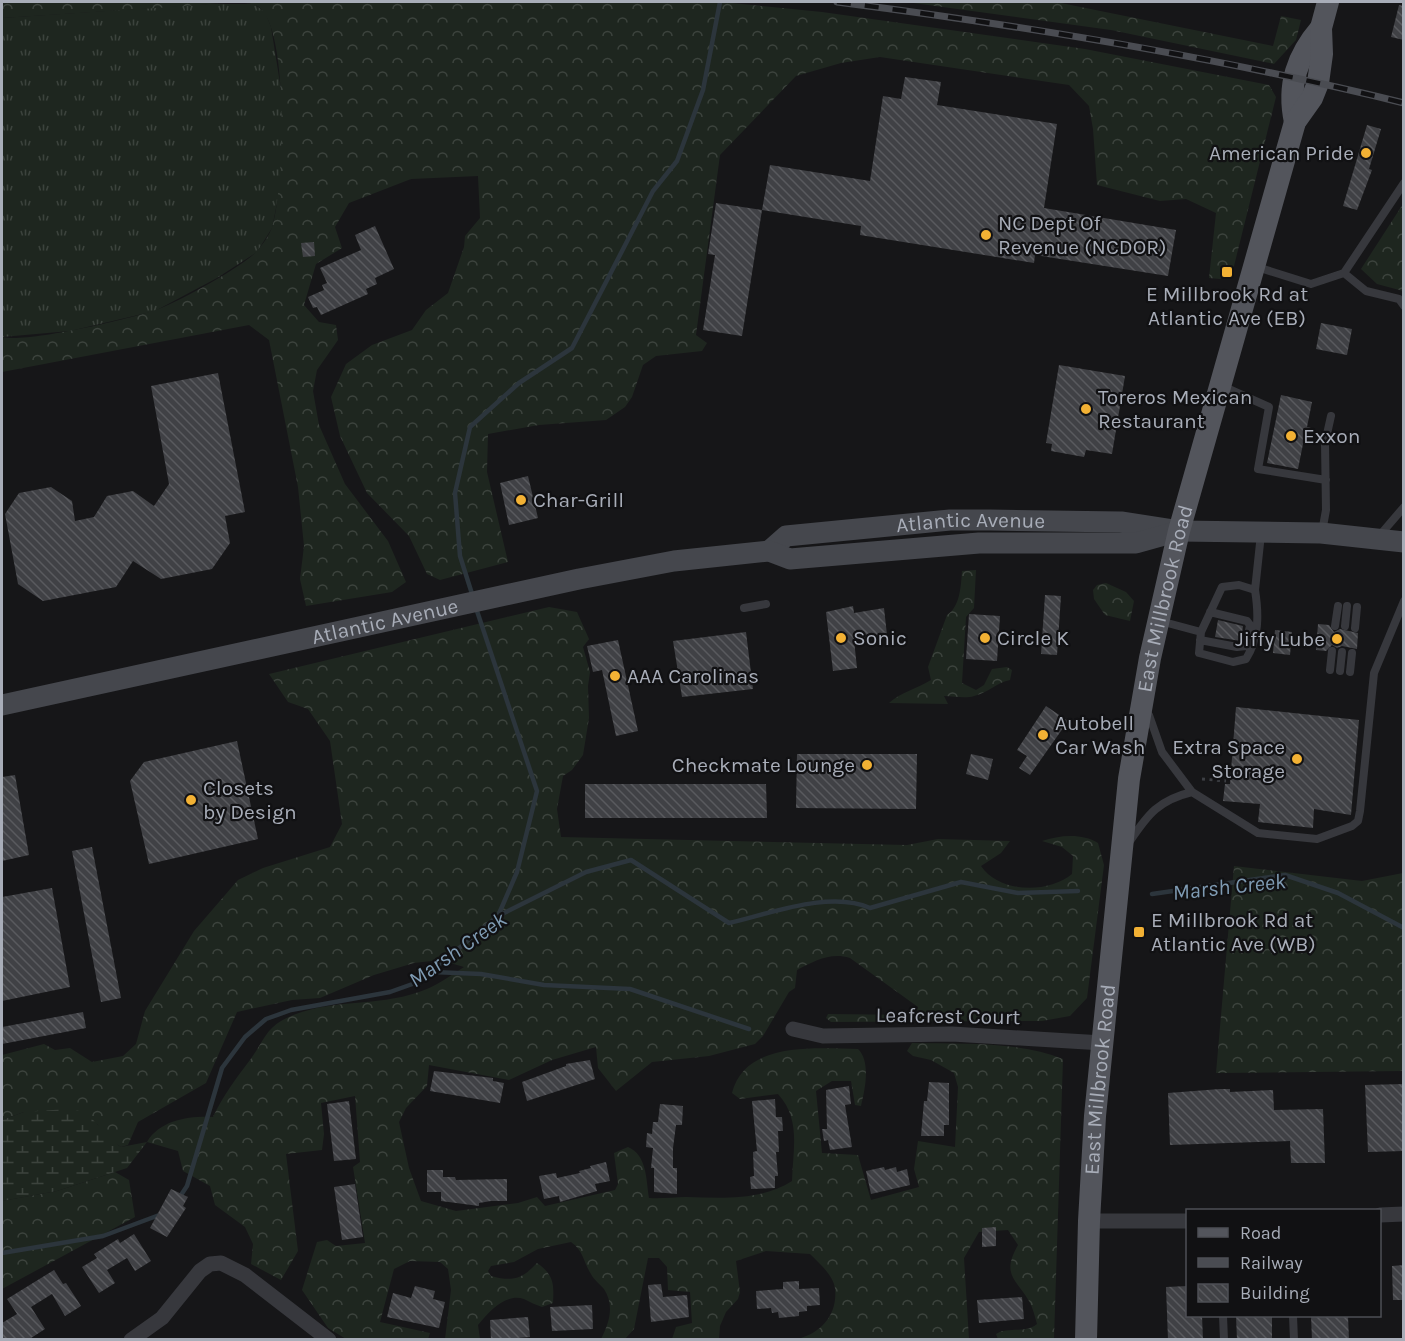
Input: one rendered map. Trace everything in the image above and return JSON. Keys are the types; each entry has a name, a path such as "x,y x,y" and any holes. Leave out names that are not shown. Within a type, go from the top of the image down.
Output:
{"main road":[{"name":"East Millbrook Road","path":"1086,1340 1089,1221 1103,1043 1129,780 1144,696 1158,621 1179,531 1256,267 1295,122 1312,98 1317,83 1322,54 1321,28 1328,2"},
{"name":"Atlantic Avenue","path":"2,705 615,571 674,561 769,551 786,536 950,520 1121,522 1179,531 1321,533 1404,542"}],"street":[{"name":"Leafcrest Court","path":"793,1029 823,1036 952,1034 1103,1043"},
{"path":"1381,1215 1404,1214"},
{"path":"1089,1221 1186,1221"},
{"path":"131,1340 162,1318 200,1271 210,1264 221,1263 245,1275 329,1340"}],"lane":[{"path":"1256,267 1311,284 1344,273 1404,183"},
{"path":"1344,273 1365,291 1399,299 1404,306"},
{"path":"1222,386 1269,406 1258,469 1326,480"},
{"path":"1321,533 1326,510 1325,443 1331,416"},
{"path":"1377,538 1404,507"},
{"path":"1255,590 1239,585 1222,587 1201,636 1198,653 1233,662 1246,659 1254,646 1258,613 1255,590 1261,533"},
{"path":"1144,696 1157,743 1171,767 1192,792 1258,833 1317,839 1352,826 1358,821 1374,673 1404,601"},
{"path":"744,608 766,604"},
{"path":"1335,626 1338,606"},
{"path":"1345,626 1347,606"},
{"path":"1355,627 1358,607"},
{"path":"1158,621 1237,647 1246,646 1250,635 1250,625 1247,621 1210,612"},
{"path":"1330,670 1332,651"},
{"path":"1340,671 1342,652"},
{"path":"1350,672 1352,653"},
{"path":"1122,853 1149,813 1161,803 1192,792"},
{"path":"1223,1317 1224,1340"},
{"path":"1293,1317 1293,1340"}],"path":[{"path":"1202,779 1226,782"}],"green space":[{"path":"2,2 722,2 822,12 1085,49 1269,85 1276,97 1233,270 1220,279 1209,278 1216,213 1186,199 1160,201 1097,185 1089,106 1069,85 880,57 841,63 796,76 720,155 696,335 707,343 702,351 656,356 643,365 632,397 625,407 606,420 539,425 488,434 487,472 508,562 440,580 427,574 409,536 367,493 340,436 331,397 346,364 372,345 412,330 426,310 448,293 464,247 465,236 480,218 478,176 411,179 349,203 335,227 342,248 316,264 304,305 319,322 336,325 338,340 317,370 313,391 319,425 345,484 388,541 406,582 392,592 306,606 300,579 304,546 298,487 269,340 249,325 2,372 2,337 53,334 153,311 224,275 251,257 262,245 271,230 276,208 282,108 275,40 267,17 255,5 232,3 2,18"},
{"path":"906,2 1056,2 1273,46 1281,16 1301,20 1296,40 1274,64 1111,30"},
{"path":"209,4 254,4 265,12 271,27 283,102 282,178 272,228 257,252 217,278 155,311 70,331 2,337 2,18"},
{"path":"1403,204 1404,291 1377,284 1361,269"},
{"path":"976,570 974,608 966,617 962,683 976,690 984,685 992,669 1007,667 1012,670 1010,680 971,697 944,696 948,704 889,703 931,680 928,667 947,615 957,602 962,571"},
{"path":"1106,583 1126,592 1134,601 1130,621 1105,615 1094,599 1093,590 1097,585"},
{"path":"549,607 577,612 589,639 583,647 590,672 589,718 583,755 572,770 563,776 557,809 561,837 907,845 938,839 1010,841 1001,853 981,866 999,881 1024,888 1050,885 1072,874 1073,856 1062,847 1042,841 1063,836 1078,836 1092,840 1098,843 1104,865 1087,998 1070,1016 1042,1021 831,1022 826,1018 828,1014 914,1015 918,1007 850,958 836,956 823,958 797,970 795,988 789,992 763,1036 755,1044 709,1056 652,1062 616,1091 598,1068 596,1047 552,1060 509,1080 429,1065 427,1086 406,1108 399,1122 409,1168 421,1201 456,1211 518,1203 537,1197 545,1206 615,1190 618,1184 614,1153 628,1147 639,1156 642,1162 649,1198 727,1198 767,1192 792,1181 794,1135 790,1114 778,1094 740,1099 732,1093 739,1076 751,1064 767,1056 784,1051 822,1048 858,1049 865,1061 866,1076 861,1106 855,1105 851,1081 832,1081 816,1091 822,1153 858,1155 871,1200 919,1187 914,1169 918,1141 955,1147 958,1087 954,1073 931,1060 913,1056 907,1051 912,1043 1008,1046 1046,1053 1063,1059 1054,1339 998,1339 996,1334 1005,1330 1027,1329 1037,1324 1030,1304 1012,1276 1011,1263 1018,1245 1008,1230 979,1232 964,1258 969,1339 798,1339 821,1327 831,1314 835,1298 834,1283 810,1254 766,1251 736,1261 740,1292 738,1299 726,1312 720,1326 719,1339 672,1339 676,1327 692,1323 690,1292 668,1290 667,1267 659,1258 648,1258 634,1329 625,1339 601,1339 610,1314 607,1295 588,1270 578,1249 571,1242 538,1249 514,1262 491,1266 488,1271 491,1276 511,1279 527,1273 537,1263 552,1280 553,1303 542,1307 524,1299 504,1301 492,1309 478,1325 480,1339 445,1339 451,1290 448,1269 440,1262 410,1261 394,1269 380,1322 430,1333 428,1339 346,1339 328,1328 302,1290 317,1242 327,1240 336,1246 365,1243 353,1167 360,1162 355,1096 321,1103 324,1134 322,1150 286,1154 298,1251 281,1280 251,1264 253,1244 245,1227 215,1205 210,1186 183,1171 178,1151 147,1142 167,1124 194,1117 213,1117 267,1033 276,1024 314,1009 384,1000 419,992 464,967 440,960 414,963 374,975 320,998 292,1000 237,1012 206,1083 138,1122 128,1145 121,1147 107,1138 97,1124 24,1112 2,1120 2,1055 44,1044 55,1050 70,1048 92,1062 123,1056 136,1044 145,1011 194,931 238,880 263,868 330,847 342,824 330,741 308,709 288,702 269,674"},
{"path":"1234,866 1362,881 1403,873 1403,1071 1216,1073"},
{"path":"75,1110 86,1114 121,1147 147,1142 127,1168 57,1191 2,1201 2,1120 24,1112"},
{"path":"115,1172 129,1180 135,1217 2,1289 2,1201 57,1191"}],"building":[{"path":"1399,5 1404,6 1404,40 1391,37"},
{"path":"905,77 941,82 937,105 1057,124 1044,208 1176,230 1168,276 1035,255 1034,263 860,235 861,226 762,210 770,165 870,181 883,96 901,99"},
{"name":"American Pride","path":"1367,125 1381,129 1369,169 1372,170 1357,210 1343,206"},
{"path":"716,203 762,210 742,336 703,330 715,255 708,254"},
{"path":"375,226 394,269 375,278 377,284 366,289 368,294 321,315 317,307 313,308 308,297 324,290 322,285 327,283 320,268 361,250 355,235"},
{"path":"314,242 315,256 303,257 301,243"},
{"path":"1321,323 1352,329 1347,355 1316,349"},
{"name":"Toreros Mexican Restaurant","path":"1059,365 1125,376 1112,454 1086,450 1084,457 1051,451 1052,444 1046,443"},
{"path":"218,373 245,512 225,516 230,543 212,569 161,579 133,561 116,587 43,601 18,584 5,514 19,493 51,487 72,501 75,521 94,517 107,496 133,491 154,506 169,484 151,386"},
{"name":"Exxon","path":"1281,395 1312,402 1307,427 1311,428 1307,444 1303,444 1298,469 1267,463"},
{"path":"528,476 538,518 509,525 500,483"},
{"path":"1045,595 1061,596 1057,655 1041,654"},
{"path":"853,606 854,613 884,608 887,635 854,640 857,668 833,671 826,612"},
{"path":"969,614 1000,616 997,661 966,659"},
{"path":"1218,620 1243,626 1241,641 1215,637"},
{"name":"Jiffy Lube","path":"1318,624 1329,625 1334,632 1340,629 1358,633 1357,649 1342,646 1337,648 1332,645 1326,651 1316,650"},
{"path":"1275,630 1292,632 1290,655 1273,653"},
{"path":"746,632 753,689 682,697 673,641"},
{"path":"618,640 638,731 616,736 602,670 593,672 587,646"},
{"name":"Autobell Car Wash","path":"1046,706 1068,721 1030,775 1019,768 1027,756 1017,750"},
{"path":"1236,707 1359,720 1351,815 1314,809 1313,828 1258,822 1260,804 1223,801 1225,784 1230,784"},
{"path":"237,741 258,839 149,864 130,781 144,762"},
{"path":"797,754 917,754 916,809 796,808"},
{"path":"971,754 993,759 988,780 966,774"},
{"path":"15,775 29,855 2,861 2,777"},
{"path":"585,784 766,784 767,818 585,818"},
{"path":"92,847 121,998 101,1002 72,851"},
{"path":"52,888 70,987 2,1001 2,897"},
{"path":"83,1012 86,1028 2,1044 2,1027"},
{"path":"590,1060 595,1079 527,1101 522,1082 566,1066 566,1064"},
{"path":"434,1071 493,1078 493,1081 504,1083 500,1103 430,1091"},
{"path":"929,1082 949,1083 949,1125 944,1125 944,1136 921,1136 924,1101 927,1101"},
{"path":"1404,1084 1404,1151 1368,1152 1365,1085"},
{"path":"849,1086 851,1104 845,1105 852,1147 830,1150 828,1140 824,1141 822,1129 827,1129 826,1090"},
{"path":"1230,1089 1230,1092 1273,1090 1274,1110 1323,1109 1325,1163 1291,1163 1290,1141 1170,1145 1168,1093"},
{"path":"775,1099 776,1117 782,1117 783,1131 778,1131 779,1152 776,1152 778,1176 775,1176 775,1188 751,1189 750,1177 754,1176 753,1152 757,1151 752,1101"},
{"path":"349,1101 356,1159 334,1161 327,1104"},
{"path":"660,1104 683,1106 682,1125 676,1125 673,1148 673,1168 677,1168 677,1194 654,1192 654,1168 651,1168 653,1148 646,1147 647,1133 652,1134 653,1122 658,1122"},
{"path":"606,1162 610,1181 595,1184 597,1191 560,1202 559,1196 544,1199 539,1176 556,1173 557,1178 580,1173 579,1171 591,1168 590,1166"},
{"path":"884,1167 885,1170 896,1167 897,1172 907,1169 910,1185 871,1194 866,1171"},
{"path":"427,1170 443,1170 443,1177 455,1177 456,1180 507,1179 507,1201 479,1203 479,1206 441,1201 441,1192 427,1192"},
{"path":"355,1184 363,1237 342,1240 334,1187"},
{"path":"171,1189 188,1197 183,1206 186,1208 167,1237 150,1228"},
{"path":"996,1227 996,1246 982,1247 982,1228"},
{"path":"134,1234 151,1261 135,1271 127,1258 107,1270 115,1283 99,1293 82,1267 97,1258 94,1254 118,1239 120,1243"},
{"path":"1404,1265 1404,1300 1393,1300 1392,1266"},
{"path":"54,1270 63,1284 66,1283 81,1306 65,1316 52,1294 31,1307 45,1329 28,1340 2,1340 2,1323 17,1314 7,1299"},
{"path":"799,1281 799,1289 819,1288 820,1305 807,1306 807,1311 799,1312 799,1316 779,1318 778,1312 772,1313 771,1308 757,1309 756,1291 783,1289 783,1282"},
{"path":"661,1284 663,1297 687,1295 689,1317 651,1322 648,1285"},
{"path":"415,1286 435,1291 433,1299 445,1302 439,1328 387,1317 393,1293 411,1298"},
{"path":"1186,1286 1186,1317 1202,1317 1203,1340 1168,1340 1166,1287"},
{"path":"1022,1297 1024,1319 979,1323 977,1300"},
{"path":"592,1305 593,1329 552,1331 550,1307"},
{"path":"528,1317 530,1337 491,1340 490,1320"},
{"path":"1236,1317 1272,1317 1272,1340 1237,1340"},
{"path":"1311,1317 1348,1317 1349,1340 1312,1340"}],"waterway":[{"path":"473,597 460,556 455,493 470,427 519,383 572,348 653,191 677,161 703,90 720,2"},
{"path":"476,608 537,791 517,872 498,916"},
{"name":"Marsh Creek","path":"179,1198 187,1186 222,1068 245,1037 266,1019 291,1010 390,992 418,982 498,916 586,872 631,860 729,923 818,902 837,901 870,908 961,882 1018,893 1078,891"},
{"name":"Marsh Creek","path":"1152,894 1285,875 1338,893 1404,928"},
{"path":"433,972 481,974 544,985 630,989 749,1029"},
{"name":"Marsh Creek","path":"2,1253 103,1236 162,1214"}],"railway":[{"path":"837,2 979,21 1122,44 1263,71 1404,103"}],"place":[{"name":"American Pride","path":"1366,153"},
{"name":"NC Dept Of Revenue (NCDOR)","path":"986,235"},
{"name":"E Millbrook Rd at Atlantic Ave (EB)","path":"1227,272"},
{"name":"Toreros Mexican Restaurant","path":"1086,409"},
{"name":"Exxon","path":"1291,436"},
{"name":"Char-Grill","path":"521,500"},
{"name":"Sonic","path":"841,638"},
{"name":"Circle K","path":"985,638"},
{"name":"Jiffy Lube","path":"1337,639"},
{"name":"AAA Carolinas","path":"615,676"},
{"name":"Autobell Car Wash","path":"1043,735"},
{"name":"Extra Space Storage","path":"1297,759"},
{"name":"Checkmate Lounge","path":"867,765"},
{"name":"Closets by Design","path":"191,800"},
{"name":"E Millbrook Rd at Atlantic Ave (WB)","path":"1139,932"}]}
